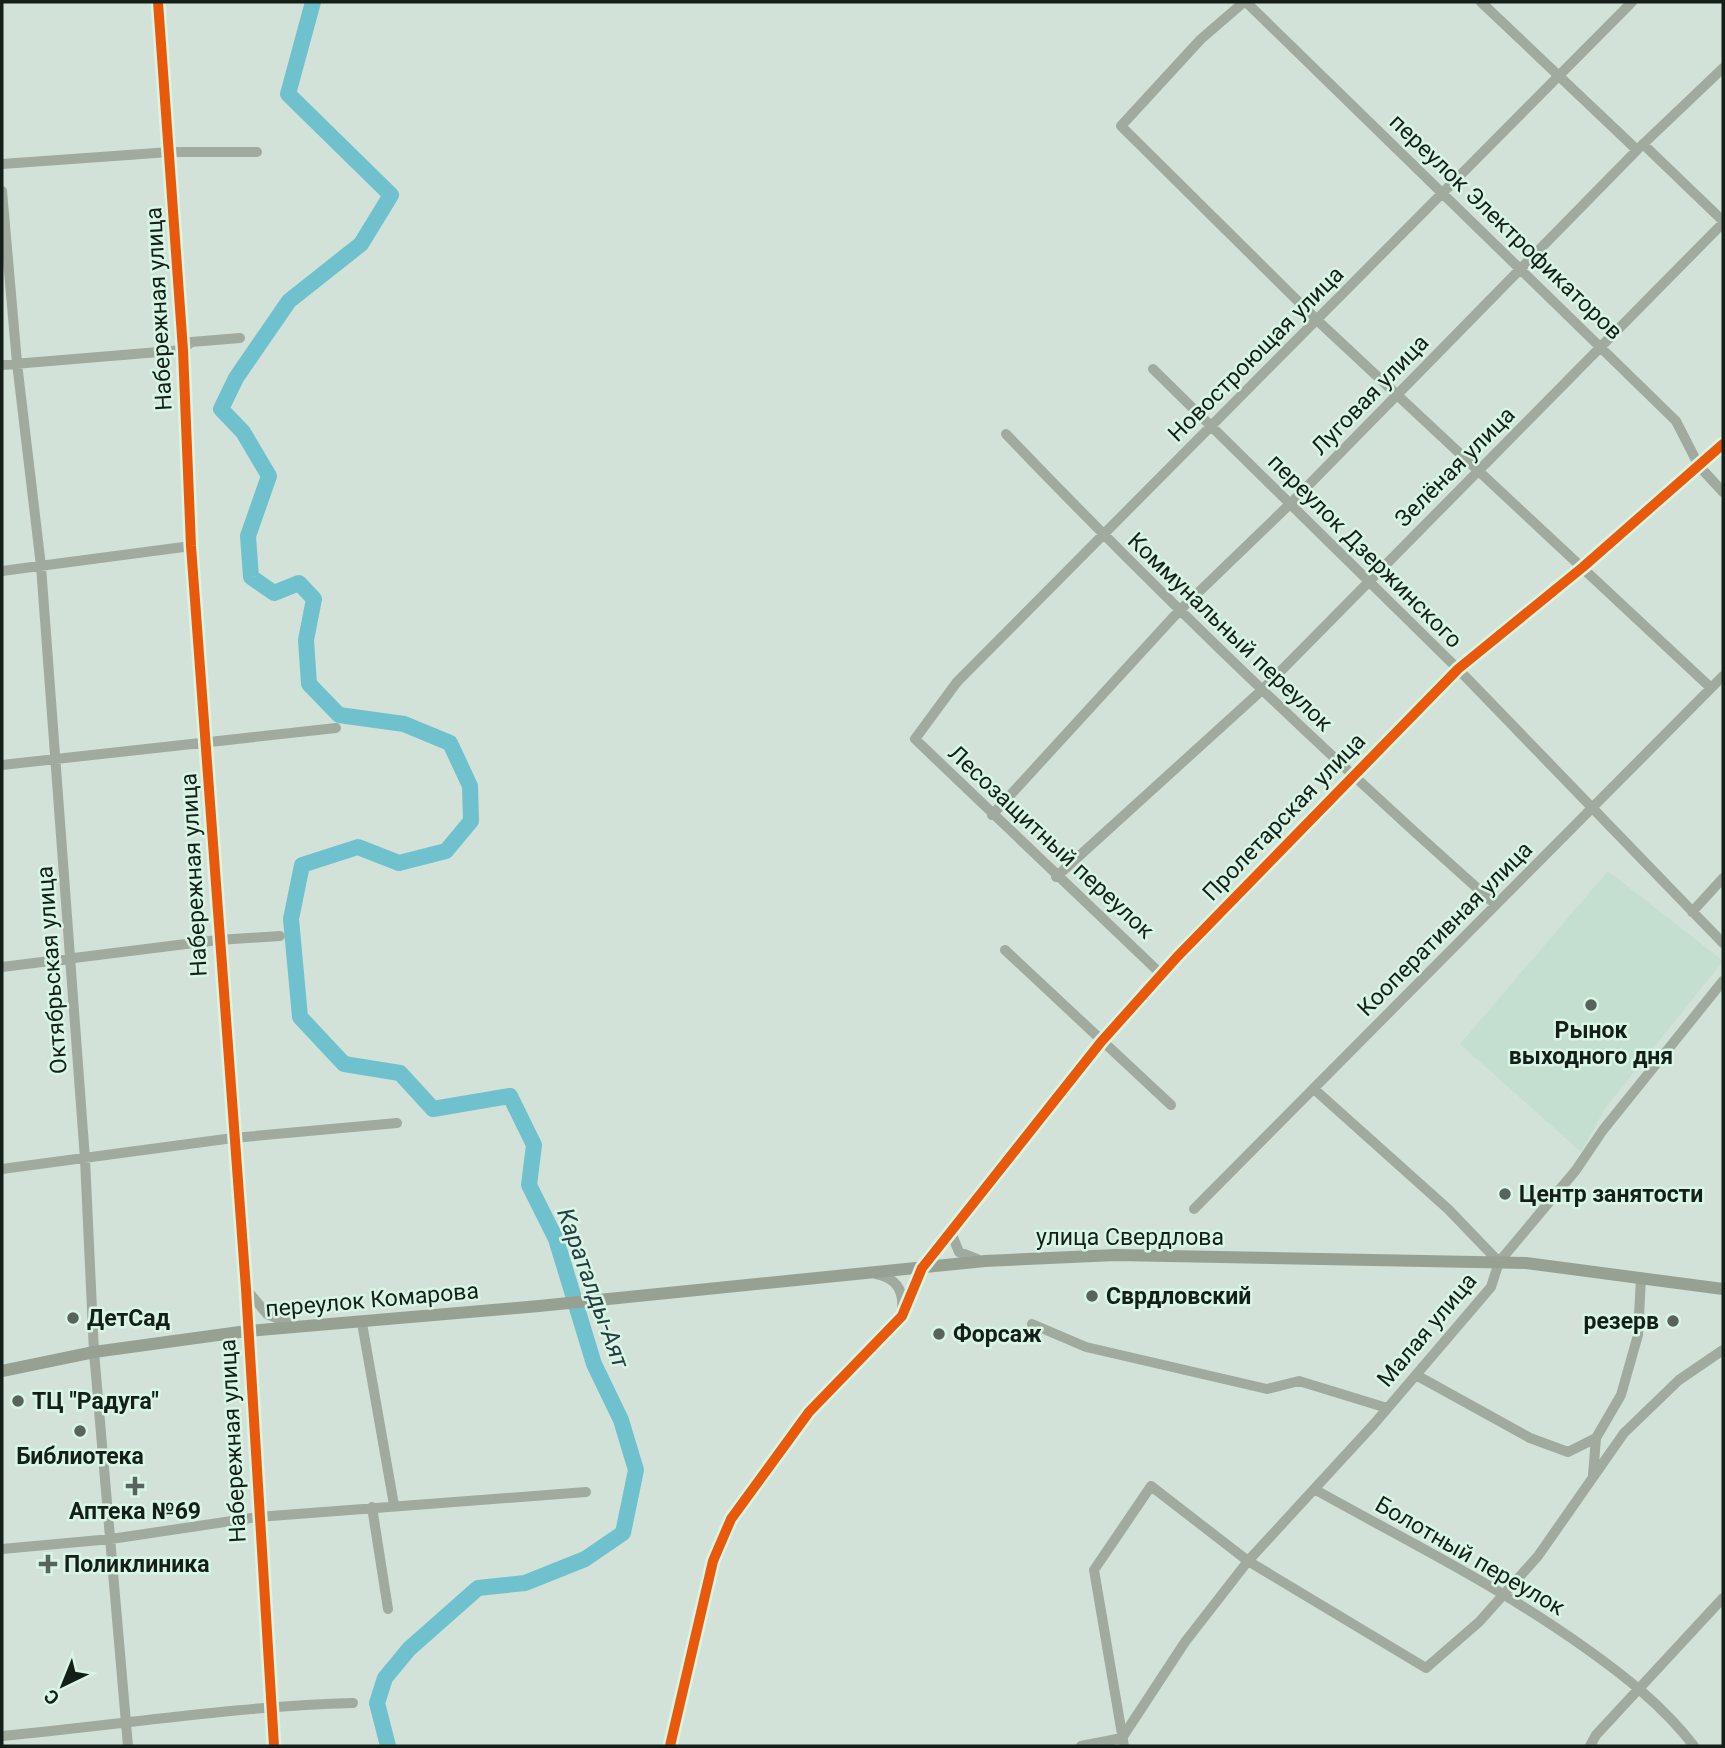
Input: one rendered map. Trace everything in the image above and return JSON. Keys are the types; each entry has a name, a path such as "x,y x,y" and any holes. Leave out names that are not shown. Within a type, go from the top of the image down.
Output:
{"main road":[{"name":"улица Свердлова","path":"539,1306 985,1261 1115,1255 1499,1262 1723,1289"},
{"name":"переулок Комарова","path":"2,1371 94,1352 247,1331 539,1306"}],"street":[{"name":"Набережная улица","path":"158,2 183,350 191,546 208,740 218,940 246,1289 274,1746"},
{"path":"1245,2 1201,39 1121,126 1318,321 1399,393 1478,473 1583,566 1711,688"},
{"name":"переулок Электрофикаторов","path":"1245,2 1676,421 1699,466 1723,492"},
{"path":"1481,2 1558,76 1723,222"},
{"name":"Новостроющая улица","path":"915,739 957,682 1632,2"},
{"name":"Луговая улица","path":"992,815 1178,612 1291,503 1640,147 1723,68"},
{"path":"2,164 170,152 257,152"},
{"name":"Октябрьская улица","path":"2,191 17,363 41,566 85,1158 94,1352 128,1746"},
{"name":"Зелёная улица","path":"1056,877 1262,690 1723,222"},
{"path":"2,365 183,350 191,342 240,338"},
{"name":"переулок Дзержинского","path":"1153,369 1458,669 1723,943"},
{"name":"Коммунальный переулок","path":"1006,434 1178,612 1352,777 1496,905"},
{"name":"Пролетарская улица","path":"902,1316 922,1268 1101,1042 1161,974 1458,669 1583,566 1723,444"},
{"path":"2,571 191,546"},
{"name":"Кооперативная улица","path":"1195,1209 1723,676"},
{"path":"2,765 208,740 336,728"},
{"name":"Лесозащитный переулок","path":"915,739 1056,877 1112,924 1161,974"},
{"path":"1692,912 1723,878"},
{"path":"2,967 218,940 280,936"},
{"path":"1005,950 1171,1105"},
{"name":"Малая улица","path":"1123,1742 1185,1642 1248,1561 1387,1408 1491,1287 1499,1262 1576,1170 1603,1130 1723,981"},
{"path":"1314,1089 1448,1209 1499,1262"},
{"path":"2,1169 233,1138 397,1123"},
{"path":"954,1227 952,1235 960,1252 969,1258 985,1261"},
{"path":"670,1746 713,1561 731,1519 809,1412 902,1316 901,1289 893,1280 869,1272"},
{"path":"1592,1477 1596,1438 1620,1395 1638,1335 1641,1278"},
{"path":"246,1289 267,1314 298,1326"},
{"path":"362,1323 394,1505"},
{"path":"1032,1324 1086,1347 1267,1389 1299,1381 1387,1408"},
{"path":"1081,1746 1123,1742 1094,1570 1151,1486 1248,1561 1426,1668 1479,1622 1538,1556 1623,1433 1679,1380 1723,1350"},
{"path":"1416,1375 1530,1438 1568,1452 1596,1438"},
{"name":"Болотный переулок","path":"1314,1489 1504,1592 1640,1687 1694,1746"},
{"path":"2,1549 111,1539 258,1517 586,1492"},
{"path":"372,1507 388,1609"},
{"path":"1590,1746 1596,1735 1723,1598"},
{"path":"2,1736 126,1725 270,1705 353,1703"}],"shaded area":[{"name":"Рынок выходного дня","path":"1608,871 1723,961 1606,1107 1581,1152 1460,1044"}],"waterway":[{"name":"Караталды-Аят","path":"313,2 288,94 391,195 361,244 289,301 236,378 221,409 243,432 269,476 248,536 251,577 274,593 299,583 314,599 306,640 309,684 339,715 404,724 450,743 470,786 471,821 446,851 399,863 358,847 302,865 291,919 300,1017 344,1064 400,1073 433,1109 510,1096 534,1145 529,1185 556,1239 594,1364 621,1420 636,1470 623,1533 585,1559 525,1583 478,1588 409,1649 385,1678 377,1703 388,1746"}],"cycle path":[{"path":"158,2 183,350 191,546 246,1289 274,1746"},
{"path":"670,1746 713,1561 731,1519 809,1412 902,1316 922,1268 1101,1042 1177,957 1458,669 1583,567 1723,444"}],"place":[{"name":"Рынок выходного дня","path":"1591,1005"},
{"name":"Центр занятости","path":"1505,1194"},
{"name":"Сврдловский","path":"1092,1296"},
{"name":"ДетСад","path":"73,1318"},
{"name":"резерв","path":"1673,1321"},
{"name":"Форсаж","path":"939,1334"},
{"name":"ТЦ \"Радуга\"","path":"18,1401"},
{"name":"Библиотека","path":"80,1431"},
{"name":"Аптека №69","path":"135,1486"},
{"name":"Поликлиника","path":"48,1564"}]}
